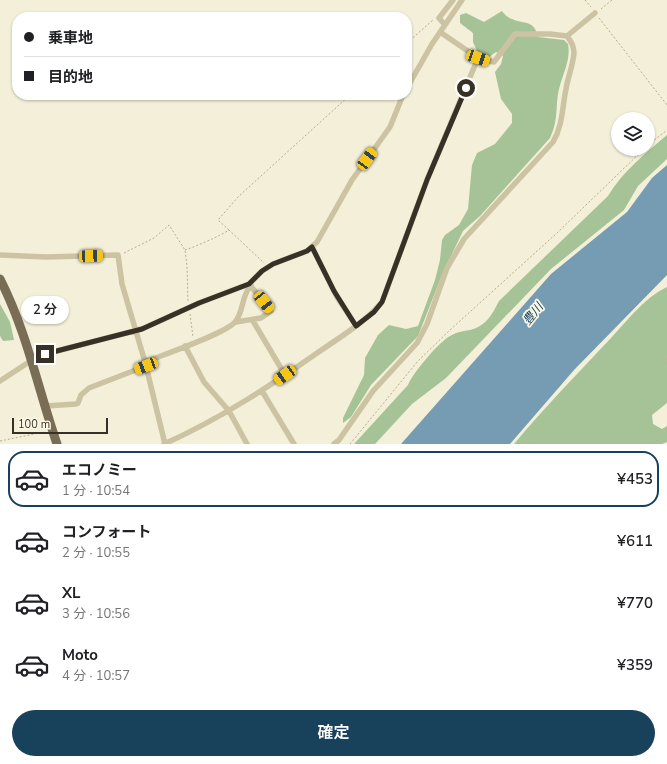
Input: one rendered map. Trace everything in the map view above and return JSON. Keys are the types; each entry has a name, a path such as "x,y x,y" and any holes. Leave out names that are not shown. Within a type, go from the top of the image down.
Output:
{"main road":[{"path":"0,279 13,304 32,360 57,444"}],"street":[{"path":"445,26 439,18 453,0"},
{"path":"412,80 440,32 462,0"},
{"path":"440,32 478,58 494,62 515,34 550,34 567,36 596,13"},
{"path":"334,444 339,440 373,390 417,343 427,324 447,268 464,239 553,142 560,128 566,89 574,53 573,46 567,36"},
{"path":"0,255 46,257 118,255 122,284 145,364 165,444 229,411 262,391 374,312 382,302 427,180 478,58"},
{"path":"0,381 32,360 45,354 135,331 189,307 250,284 268,268 307,251 317,242 352,180 390,127 401,100"},
{"path":"312,247 334,291 356,326"},
{"path":"46,406 76,404 78,403 81,395 89,388 222,331 236,322 253,321 261,318 271,311 250,284"},
{"path":"236,322 243,298 250,284"},
{"path":"253,321 285,375"},
{"path":"185,346 204,382 229,411 247,444"},
{"path":"262,391 294,444"}],"path":[{"path":"585,0 667,105"},
{"path":"596,13 612,0"},
{"path":"412,39 433,20 439,18"},
{"path":"268,268 218,220 238,197 345,100"},
{"path":"655,139 667,130"},
{"path":"350,444 418,362 557,233 637,156"},
{"path":"118,255 154,238 169,225 184,250 187,266 189,307 194,342"},
{"path":"184,250 208,239 221,236 229,230"},
{"path":"667,358 667,364"},
{"path":"0,441 52,430"}],"green space":[{"path":"502,11 506,16 534,27 538,37 564,40 568,44 568,61 559,89 556,119 553,131 550,138 480,216 463,231 442,275 418,336 371,385 351,417 343,423 343,418 364,375 365,358 378,335 389,325 406,329 418,326 435,280 440,260 442,240 445,235 459,225 468,209 472,165 477,153 495,144 512,123 512,114 501,99 495,72 501,64 503,56 496,52 489,57 478,53 473,42 473,33 460,23 460,15 466,13 484,22"},
{"path":"667,135 667,159 638,186 624,210 551,269 446,378 412,404 375,444 354,444 408,385 421,365 441,343 458,332 476,328 484,323 491,315 499,301 608,196 620,179 635,163 643,156 655,156 655,146"},
{"path":"667,287 667,403 652,415 653,424 662,429 667,426 667,442 662,444 514,444 550,403 637,310 651,297"},
{"path":"0,304 10,322 14,340 3,341 0,336"}],"water":[{"name":"豊川","path":"667,165 667,275 574,370 510,444 401,444 551,274 627,212 652,178"}],"route":[{"path":"45,354 142,329 181,310 249,284 262,271 273,264 307,251 312,247 337,297 356,326 374,312 382,302 400,257 427,180 466,88"}]}
